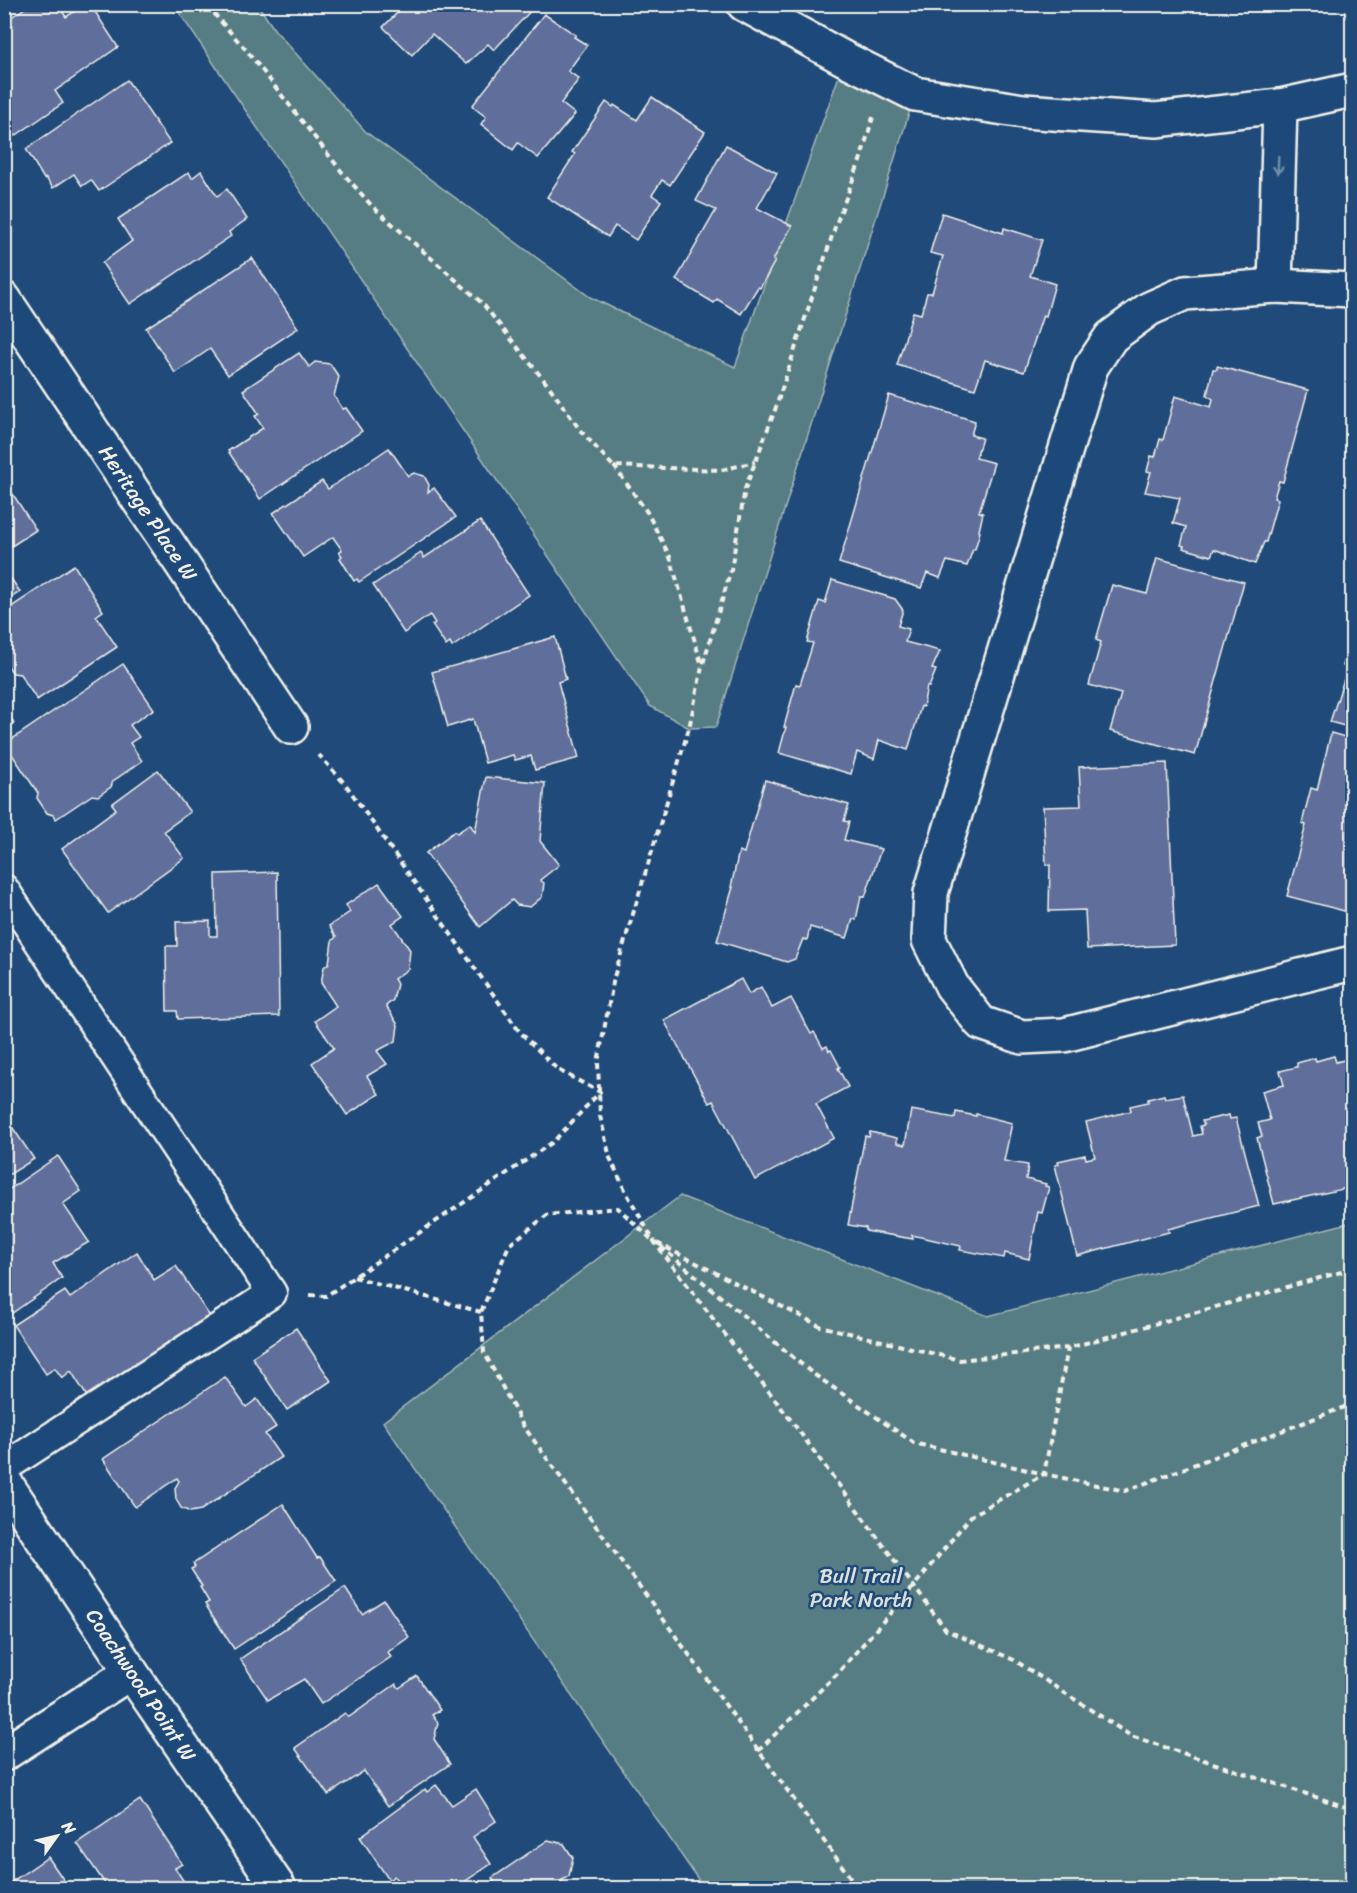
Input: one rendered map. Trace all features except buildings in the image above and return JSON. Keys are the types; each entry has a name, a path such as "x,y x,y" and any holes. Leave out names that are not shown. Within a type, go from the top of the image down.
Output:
{"street":[{"path":"744,4 757,13 915,94 1023,111 1156,120 1280,106 1352,91"},
{"path":"1275,285 1280,106"},
{"path":"1353,290 1275,285 1185,293 1149,309 1111,337 1090,368 931,893 929,940 952,986 981,1023 1022,1037 1064,1035 1353,963"},
{"name":"Heritage Place W","path":"4,299 291,727"},
{"name":"Coachwood Point W","path":"4,1481 279,1888"},
{"path":"4,1754 131,1672"}],"lane":[{"path":"4,889 272,1293 4,1468"}],"path":[{"path":"209,4 216,16 248,51 342,172 372,206 482,303 551,389 580,430 613,466 646,512 670,557 702,667"},
{"path":"884,79 860,161 745,489 731,570 702,667 689,728 614,977 598,1062 600,1116 610,1158 626,1192 656,1243 794,1423 946,1630 1014,1660 1131,1736 1353,1809"},
{"path":"613,466 721,470 755,462"},
{"path":"291,727 346,784 519,1030 558,1070 600,1092"},
{"path":"272,1293 326,1296 553,1142 600,1092"},
{"path":"858,1888 522,1424 484,1352 481,1312 510,1245 547,1215 618,1208 656,1243 812,1373 914,1443 1125,1491 1353,1404"},
{"path":"656,1243 820,1326 960,1360 1068,1348 1353,1269"},
{"path":"354,1277 481,1312"},
{"path":"758,1751 837,1674 914,1586 971,1516 1044,1474 1068,1348"}],"green space":[{"path":"174,5 258,5 274,29 366,132 590,297 735,367 845,59 915,94 716,727 689,728 650,706"},
{"name":"Bull Trail Park North","path":"680,1196 988,1316 1352,1222 1352,1888 704,1888 383,1422"}]}
